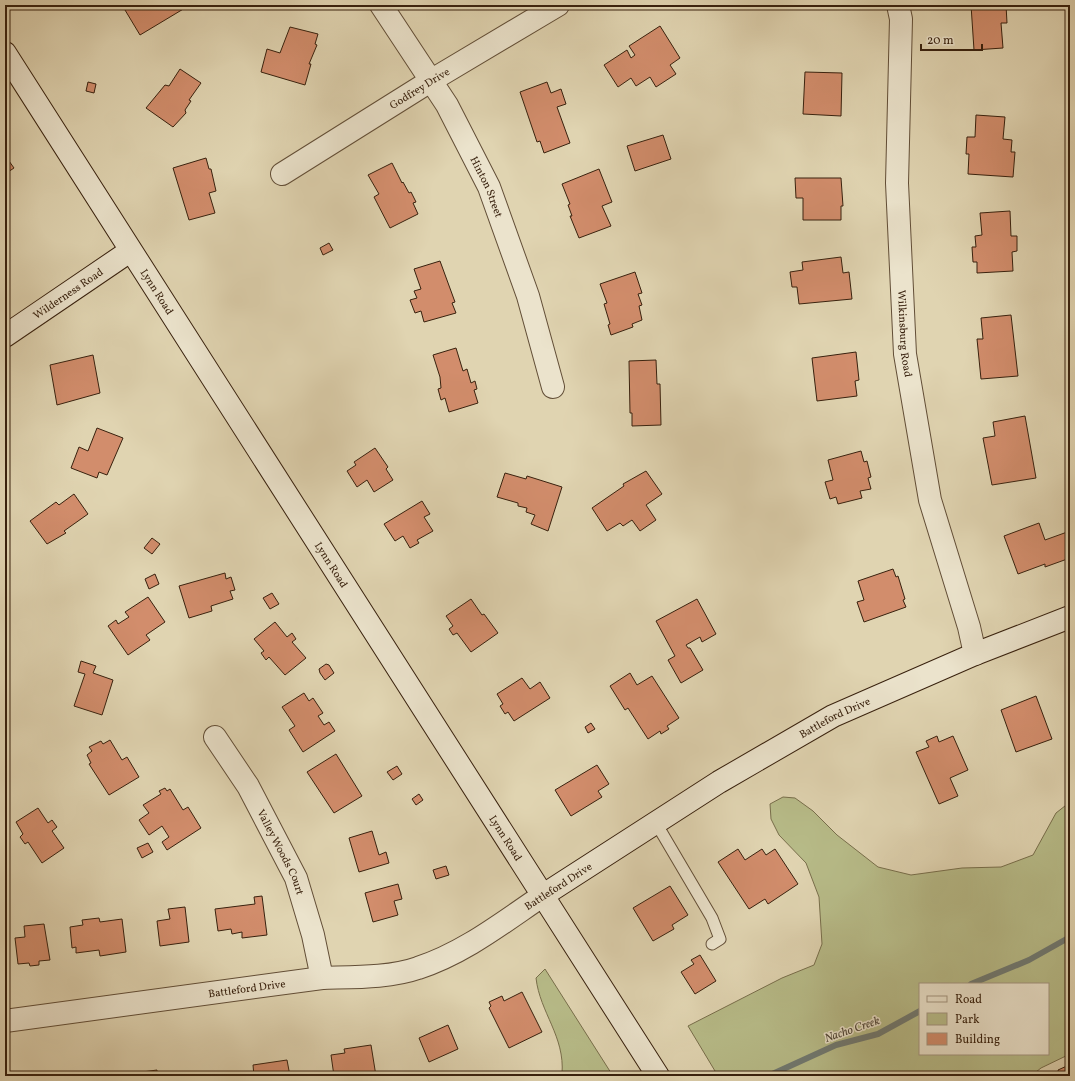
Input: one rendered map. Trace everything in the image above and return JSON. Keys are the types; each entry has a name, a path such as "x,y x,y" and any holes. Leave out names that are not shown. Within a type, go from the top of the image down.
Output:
{"street":[{"name":"Hinton Street","path":"381,5 432,80 447,105 489,186 528,296 553,387"},
{"name":"Godfrey Drive","path":"282,174 432,80 558,5"},
{"name":"Wilkinsburg Road","path":"898,5 901,19 897,183 905,354 930,500 969,627 974,654"},
{"name":"Lynn Road","path":"5,53 658,1076"},
{"name":"Wilderness Road","path":"5,336 130,251"},
{"name":"Battleford Drive","path":"5,1021 322,978 369,977 418,968 465,948 542,896 719,782 833,716 974,654 1070,617"},
{"name":"Valley Woods Court","path":"214,737 248,786 296,878 313,935 322,978"}],"lane":[{"path":"656,823 712,918 720,939 712,944"}],"green space":[{"path":"783,797 795,798 813,811 837,835 878,867 911,875 962,868 1001,867 1033,855 1056,813 1070,802 1070,1054 1041,1068 1031,1076 718,1076 688,1026 782,978 814,965 822,944 819,897 806,863 779,835 771,819 770,804"},
{"path":"545,969 613,1076 559,1076 562,1074 560,1048 538,991 536,978"}],"building":[{"path":"122,5 190,5 140,35"},
{"path":"971,5 1006,5 1007,23 1001,23 1003,48 974,50"},
{"path":"660,26 680,58 670,65 676,74 656,87 650,77 636,86 631,78 618,87 604,65 627,50 631,58 635,55 629,46"},
{"path":"290,27 318,34 315,44 317,45 309,64 311,64 305,85 261,72 267,49 280,53"},
{"path":"180,69 201,83 189,100 191,101 185,110 186,113 173,127 146,108 165,85 169,86"},
{"path":"805,72 842,73 841,116 803,114"},
{"path":"88,82 96,84 94,93 86,91"},
{"path":"547,82 551,93 561,89 566,104 557,107 570,143 544,153 540,141 537,142 520,92"},
{"path":"976,115 1005,117 1003,139 1012,140 1011,152 1015,152 1013,177 968,174 969,154 966,154 967,137 975,137"},
{"path":"663,135 671,159 635,171 627,146"},
{"path":"206,158 209,169 211,169 216,191 209,193 215,213 189,220 173,168"},
{"path":"9,161 14,168 5,174 5,164"},
{"path":"392,163 402,183 403,182 409,193 411,192 416,202 413,203 418,214 390,228 374,197 379,194 368,175"},
{"path":"599,169 612,202 602,206 611,226 579,238 570,216 572,216 568,205 570,204 562,184"},
{"path":"795,178 841,178 843,206 841,206 841,220 803,220 803,198 796,198"},
{"path":"1010,211 1011,236 1017,236 1017,251 1012,252 1013,271 977,273 977,262 973,262 972,247 976,247 975,236 982,235 980,213"},
{"path":"329,243 333,250 323,255 320,248"},
{"path":"841,257 843,273 849,272 852,299 799,304 797,287 792,287 790,272 803,270 802,262"},
{"path":"440,261 455,302 452,303 456,313 424,322 421,311 415,313 410,300 417,298 414,291 421,289 414,269"},
{"path":"635,272 642,293 638,294 642,305 639,306 642,320 632,324 633,327 611,335 608,325 610,324 604,304 607,303 600,284"},
{"path":"1011,315 1018,376 981,379 977,339 983,339 981,318"},
{"path":"456,348 463,371 467,369 471,383 475,381 477,389 474,390 478,403 449,412 445,398 441,400 438,389 441,388 440,377 433,355"},
{"path":"856,352 859,380 855,381 857,396 817,401 812,358"},
{"path":"93,355 100,393 57,405 50,365"},
{"path":"656,360 657,384 660,384 661,425 632,426 632,413 630,413 629,361"},
{"path":"1025,416 1036,478 992,485 983,438 995,436 993,422"},
{"path":"97,428 123,438 107,475 99,472 97,478 71,468 79,447 88,451"},
{"path":"375,448 388,467 386,469 393,480 374,492 367,480 357,487 347,471 356,465 354,462"},
{"path":"861,451 864,462 867,461 871,477 868,478 871,489 860,491 862,498 838,504 836,497 830,499 825,482 833,480 828,460"},
{"path":"646,471 662,494 646,505 656,520 640,531 632,520 623,526 620,523 607,531 592,508 624,486 623,484"},
{"path":"505,473 526,479 527,476 562,487 548,531 531,524 535,515 526,512 527,508 518,506 518,503 497,497"},
{"path":"74,494 88,514 64,531 66,533 47,544 30,521 56,502 59,505"},
{"path":"422,501 430,514 424,517 433,531 417,540 419,543 410,548 403,536 395,541 384,524"},
{"path":"5,522 8,522 8,546 5,546"},
{"path":"1039,523 1045,540 1070,531 1070,558 1045,567 1045,564 1018,574 1004,536"},
{"path":"152,538 160,544 152,554 144,548"},
{"path":"893,569 896,577 898,576 906,607 864,622 857,602 864,600 858,581"},
{"path":"225,573 226,579 231,577 235,590 230,591 233,599 211,606 212,611 189,618 179,586"},
{"path":"155,574 159,584 149,589 145,579"},
{"path":"272,593 279,604 270,609 263,598"},
{"path":"148,597 165,622 146,635 150,640 128,655 108,626 116,620 118,624 129,617 125,612"},
{"path":"471,599 482,615 484,614 498,633 471,652 457,633 453,635 449,629 453,626 446,616"},
{"path":"697,599 716,634 702,642 700,637 686,645 690,648 703,670 681,683 668,660 675,656 656,621"},
{"path":"275,622 287,637 292,633 296,639 292,642 306,658 285,675 269,657 266,660 261,653 264,651 254,639"},
{"path":"81,661 96,666 93,673 113,680 102,715 74,706 85,674 78,672"},
{"path":"326,664 329,665 334,673 325,680 319,669"},
{"path":"630,673 637,685 652,676 679,718 667,726 669,729 661,734 660,731 648,739 628,708 625,710 610,686"},
{"path":"522,678 530,689 540,682 550,698 514,721 508,712 505,714 500,706 503,704 497,694"},
{"path":"304,693 309,701 313,698 323,713 318,716 324,725 329,722 335,731 303,752 289,730 295,726 282,707"},
{"path":"1036,696 1052,739 1016,752 1001,710"},
{"path":"591,723 595,729 588,733 585,727"},
{"path":"937,736 939,742 953,736 968,770 950,778 958,796 939,804 916,752 929,747 926,741"},
{"path":"110,740 122,760 127,757 139,777 109,795 89,764 91,763 87,755 92,751 89,747 101,741 103,744"},
{"path":"336,754 362,796 334,813 307,772"},
{"path":"597,765 609,784 598,791 602,797 571,816 555,790"},
{"path":"397,766 402,774 393,780 387,772"},
{"path":"165,788 167,791 170,789 183,810 188,807 201,828 167,850 162,842 169,837 162,826 149,835 139,820 149,813 143,805 161,794 159,791"},
{"path":"419,794 423,800 416,805 412,799"},
{"path":"38,808 48,823 52,820 57,827 52,831 64,848 42,863 28,842 25,844 20,837 23,834 16,822"},
{"path":"372,831 379,855 386,852 389,863 359,872 349,838"},
{"path":"148,843 153,852 142,858 137,848"},
{"path":"738,849 745,860 762,849 766,855 775,849 798,884 768,904 765,899 749,909 718,862"},
{"path":"446,866 449,875 436,879 433,870"},
{"path":"398,884 402,899 394,901 398,915 373,922 365,893"},
{"path":"670,886 688,915 672,925 674,929 653,941 633,908"},
{"path":"262,896 267,935 242,938 242,932 232,934 231,929 218,931 215,909 255,904 254,897"},
{"path":"185,907 189,942 160,946 157,921 170,919 168,909"},
{"path":"99,918 100,922 122,919 126,952 100,956 99,950 76,953 76,947 72,948 70,927 83,925 82,920"},
{"path":"44,924 50,960 39,961 39,965 30,966 29,963 18,964 15,938 25,937 24,926"},
{"path":"700,955 716,981 695,994 681,972 694,964 691,960"},
{"path":"522,992 542,1032 509,1048 489,1008 491,1006 489,1002 502,996 504,1001"},
{"path":"448,1025 458,1049 429,1062 419,1038"},
{"path":"371,1045 376,1076 334,1076 331,1055 345,1053 344,1049"},
{"path":"287,1060 290,1076 254,1076 253,1065"},
{"path":"1069,1065 1070,1076 1054,1076 1059,1074 1058,1070"},
{"path":"157,1070 157,1076 117,1076 135,1073"},
{"path":"205,1072 205,1076 181,1076 181,1075"}],"waterway":[{"name":"Nacho Creek","path":"973,983 1029,960 1070,937"},
{"name":"Nacho Creek","path":"768,1076 836,1045 878,1034 919,1012"}]}
